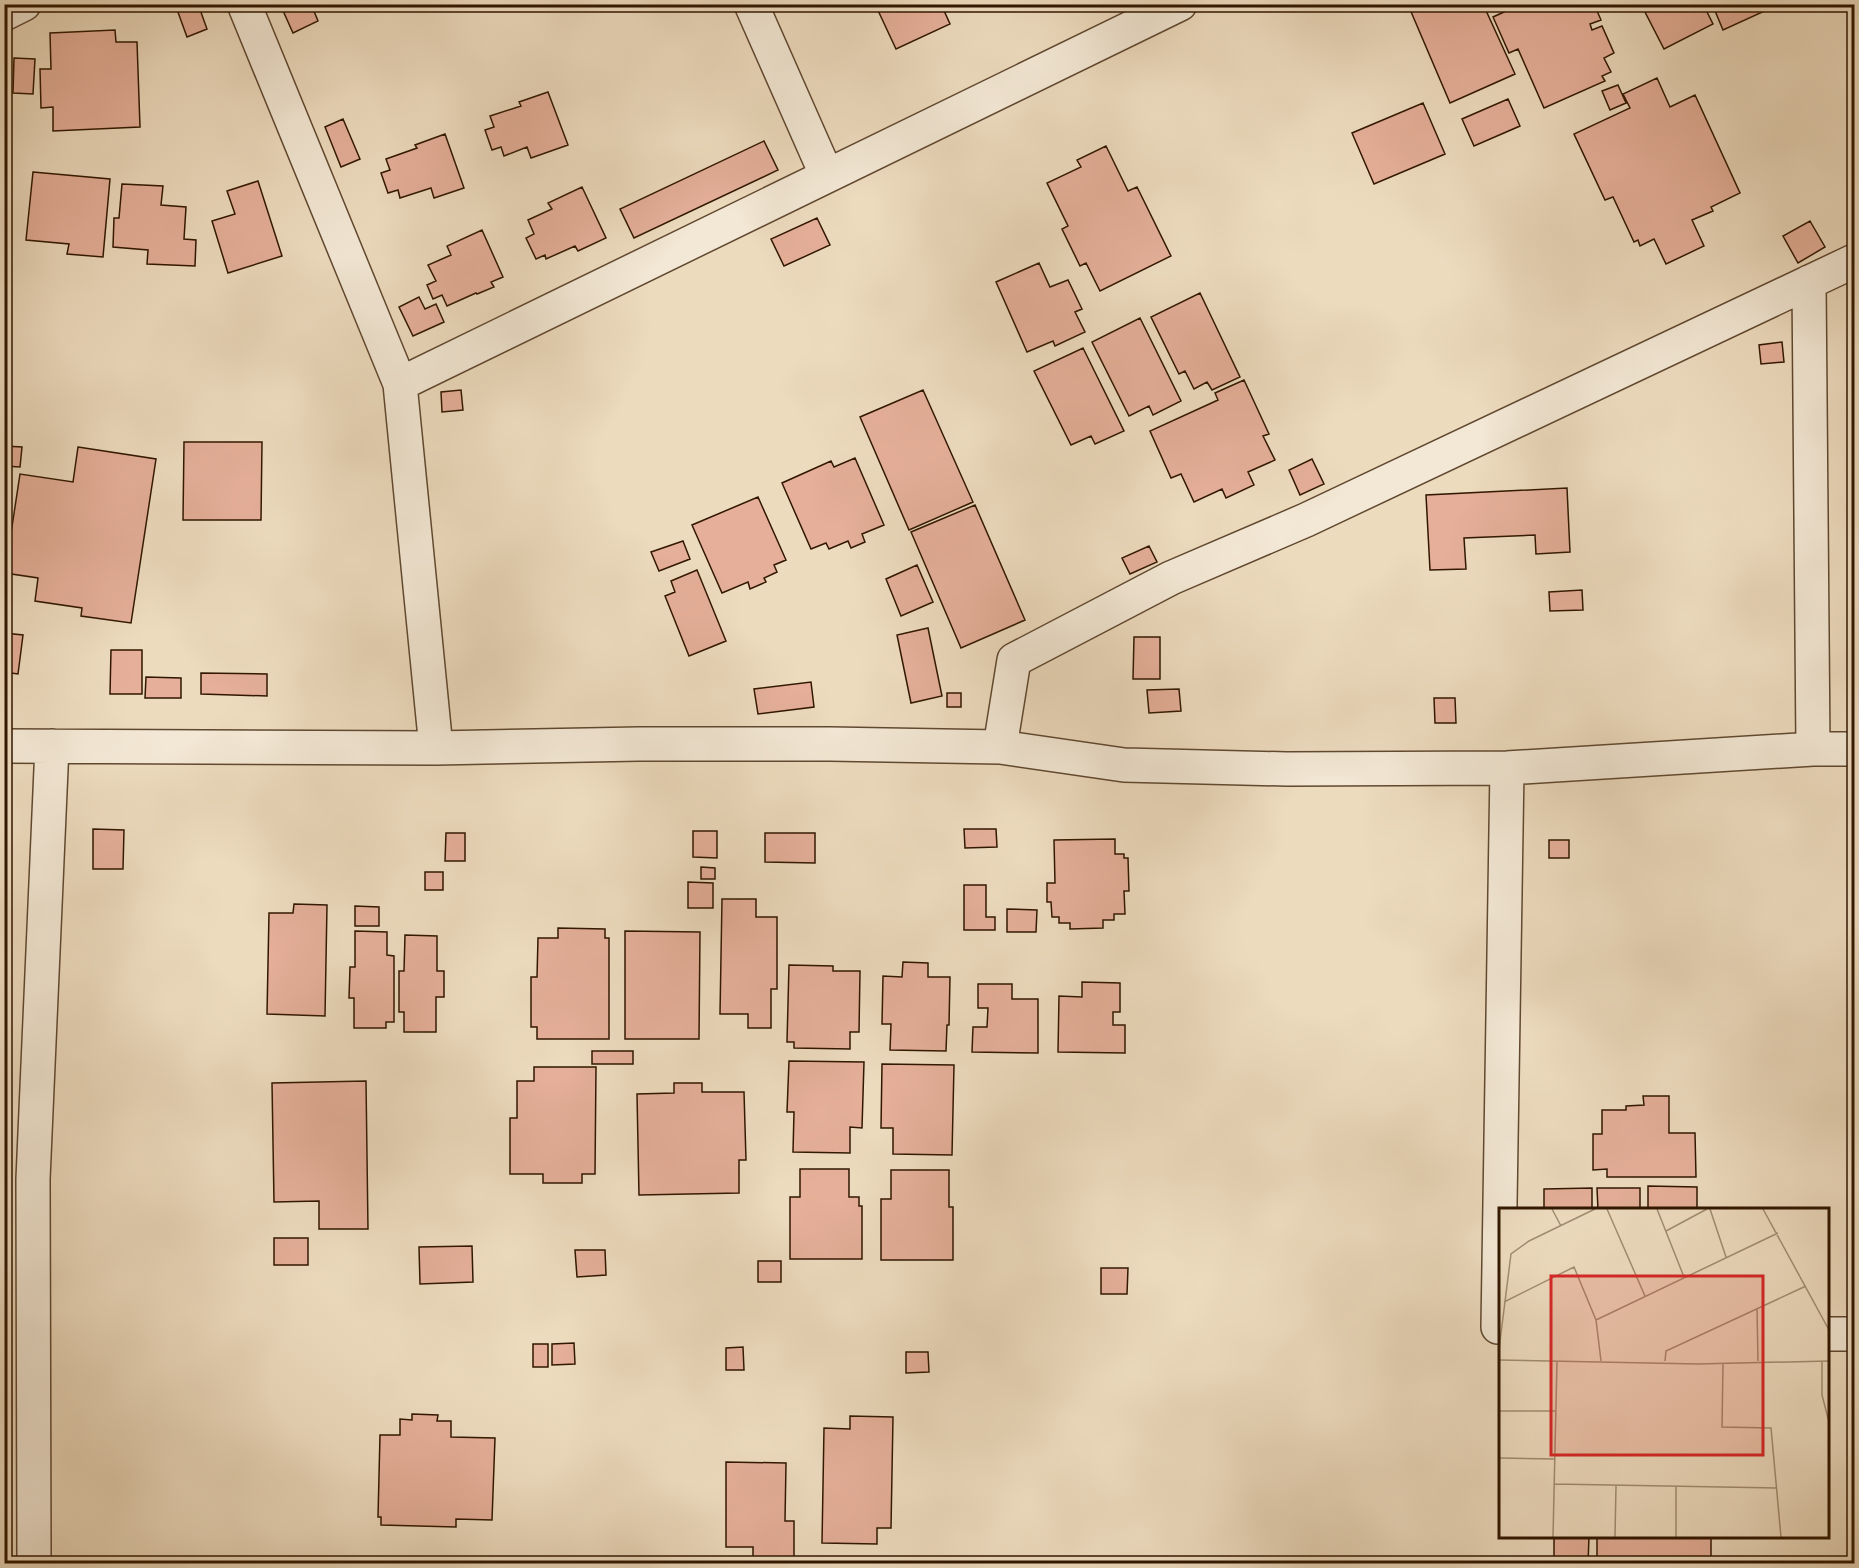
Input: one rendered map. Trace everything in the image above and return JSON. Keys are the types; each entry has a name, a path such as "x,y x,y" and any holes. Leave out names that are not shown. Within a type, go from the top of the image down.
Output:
{"street":[{"path":"4,14 24,4"},
{"path":"244,4 400,384 436,748"},
{"path":"751,4 827,176"},
{"path":"400,384 1172,6"},
{"path":"1000,747 1014,660 1171,578 1306,520 1854,261"},
{"path":"1809,282 1813,749"},
{"path":"4,746 436,748 639,744 830,744 1000,747 1124,765 1287,769 1507,768 1813,749 1854,749"},
{"path":"34,1563 19,1179 52,746"},
{"path":"1500,1208 1507,768"},
{"path":"1499,1265 1499,1327"},
{"path":"1829,1334 1854,1335"}],"building":[{"path":"175,4 198,4 207,29 187,37"},
{"path":"280,4 311,4 318,21 293,33"},
{"path":"875,4 941,4 950,24 896,49"},
{"path":"1106,4 1120,4 1108,10"},
{"path":"1413,4 1483,4 1515,74 1450,103 1409,7"},
{"path":"1501,4 1594,4 1601,20 1590,24 1592,30 1602,26 1614,53 1604,58 1611,72 1602,76 1605,81 1544,108 1518,49 1509,53 1493,17 1504,12"},
{"path":"1661,4 1703,4 1713,24 1664,49 1645,12"},
{"path":"1716,4 1780,4 1723,30 1713,6"},
{"path":"115,30 116,42 137,42 140,127 53,131 53,107 41,108 40,69 51,69 50,33"},
{"path":"14,58 35,59 33,94 13,93"},
{"path":"1657,78 1670,107 1695,95 1740,193 1711,207 1713,211 1692,220 1704,246 1666,264 1654,239 1640,246 1638,240 1634,242 1613,197 1605,200 1574,134 1630,108 1623,94"},
{"path":"1618,85 1626,103 1610,110 1602,91"},
{"path":"548,92 568,145 531,158 527,147 504,156 501,147 492,150 485,130 494,127 490,116 521,106 519,102"},
{"path":"1508,99 1520,126 1474,146 1462,119"},
{"path":"1423,103 1445,154 1374,184 1352,133"},
{"path":"343,119 360,159 341,167 325,127"},
{"path":"445,134 464,188 434,198 431,188 400,198 398,190 388,193 381,173 390,170 386,159 417,148 415,145"},
{"path":"764,141 778,170 634,238 620,209"},
{"path":"1106,146 1128,191 1137,187 1171,256 1100,291 1086,263 1080,266 1062,229 1068,226 1047,183 1081,167 1077,160"},
{"path":"33,172 110,179 103,257 67,254 69,244 26,240"},
{"path":"258,181 282,256 228,273 212,221 235,214 227,191"},
{"path":"122,184 163,186 161,205 186,207 184,239 196,240 195,266 147,264 148,250 113,247 114,218 119,218"},
{"path":"582,187 606,238 578,251 575,246 546,259 545,255 536,259 526,238 534,234 528,220 552,209 548,203"},
{"path":"817,218 830,245 784,266 771,239"},
{"path":"1810,221 1825,247 1798,263 1783,236"},
{"path":"482,230 503,277 491,282 494,287 447,306 442,295 433,299 427,285 436,281 428,265 451,255 447,246"},
{"path":"1039,263 1050,287 1068,280 1082,309 1075,312 1085,332 1055,346 1053,341 1027,352 996,282"},
{"path":"1200,293 1240,377 1212,390 1207,382 1194,389 1185,371 1179,374 1151,317"},
{"path":"419,297 425,309 436,304 444,322 413,336 399,307"},
{"path":"1140,318 1181,401 1153,415 1149,406 1129,416 1092,342"},
{"path":"1782,342 1784,362 1761,364 1759,345"},
{"path":"1083,348 1124,431 1095,444 1091,436 1071,445 1034,371"},
{"path":"1244,380 1269,434 1263,436 1275,460 1248,472 1254,485 1226,498 1222,489 1194,502 1181,474 1171,478 1150,431 1218,400 1215,393"},
{"path":"461,390 463,410 442,412 441,392"},
{"path":"923,390 973,502 909,530 860,417"},
{"path":"184,442 262,442 261,520 183,520"},
{"path":"4,446 22,447 20,467 4,466"},
{"path":"78,447 156,459 131,623 81,616 82,608 35,601 38,578 5,573 20,474 73,482"},
{"path":"855,458 884,525 862,534 865,542 851,548 848,541 829,549 826,543 811,549 782,483 831,461 834,467"},
{"path":"1312,459 1324,484 1300,495 1289,470"},
{"path":"1567,488 1570,552 1536,554 1535,535 1464,538 1466,569 1430,570 1426,495"},
{"path":"758,497 786,560 774,565 777,572 764,578 766,582 750,589 748,582 722,593 692,525"},
{"path":"975,505 1025,620 961,648 911,532"},
{"path":"683,541 690,559 659,571 651,552"},
{"path":"1149,546 1157,562 1130,574 1122,558"},
{"path":"917,565 933,602 901,616 886,579"},
{"path":"697,570 726,641 689,656 665,596 675,592 671,581"},
{"path":"1582,590 1583,610 1550,611 1549,592"},
{"path":"928,628 942,696 911,703 897,635"},
{"path":"4,633 23,635 18,674 4,672"},
{"path":"1134,637 1160,637 1160,679 1133,679"},
{"path":"111,650 142,650 142,694 110,694"},
{"path":"201,673 267,674 267,696 201,694"},
{"path":"146,677 181,678 181,698 145,698"},
{"path":"811,682 814,707 758,714 754,689"},
{"path":"1179,689 1181,711 1149,713 1147,690"},
{"path":"947,693 961,693 961,707 947,707"},
{"path":"1434,698 1455,698 1456,723 1435,723"},
{"path":"93,829 124,830 123,869 93,869"},
{"path":"964,829 996,829 997,847 965,848"},
{"path":"693,831 717,831 717,858 693,857"},
{"path":"446,833 465,833 465,861 445,861"},
{"path":"765,833 815,833 815,863 765,862"},
{"path":"1115,839 1115,854 1124,854 1124,858 1128,858 1129,891 1124,891 1125,914 1114,914 1114,920 1103,920 1103,928 1070,929 1070,923 1059,923 1059,917 1052,917 1051,902 1047,902 1047,883 1055,883 1054,840"},
{"path":"1549,840 1569,840 1569,858 1549,858"},
{"path":"701,867 715,868 715,879 701,879"},
{"path":"425,872 443,872 443,890 425,890"},
{"path":"688,882 713,883 713,908 688,908"},
{"path":"964,885 986,885 986,917 995,917 995,930 964,930"},
{"path":"722,899 756,899 756,917 777,917 777,989 771,989 771,1028 748,1028 748,1014 720,1014"},
{"path":"294,904 327,905 325,1016 267,1014 269,913 293,913"},
{"path":"355,906 379,907 379,926 355,926"},
{"path":"1007,909 1037,910 1036,932 1007,932"},
{"path":"558,928 605,929 605,938 609,938 609,1039 537,1039 537,1027 531,1027 531,977 537,977 538,938 558,938"},
{"path":"355,931 387,932 387,955 394,956 394,1022 386,1022 386,1028 354,1028 354,998 349,998 350,967 355,967"},
{"path":"625,931 700,932 699,1039 625,1039"},
{"path":"405,935 437,936 437,971 444,971 444,997 436,997 436,1032 404,1032 404,1012 399,1012 399,971 404,971"},
{"path":"903,962 928,963 928,977 950,977 946,1051 890,1050 891,1024 882,1024 883,976 902,977"},
{"path":"789,965 833,966 833,971 860,971 859,1032 850,1032 850,1049 794,1048 794,1042 787,1042"},
{"path":"1082,982 1120,983 1120,1012 1113,1012 1113,1025 1125,1025 1125,1053 1058,1052 1059,996 1082,997"},
{"path":"978,984 1012,984 1012,999 1038,999 1038,1053 972,1052 973,1027 987,1027 988,1008 978,1008"},
{"path":"592,1051 633,1051 633,1064 592,1064"},
{"path":"789,1061 864,1062 862,1128 850,1127 850,1153 793,1152 794,1112 787,1112"},
{"path":"882,1064 954,1065 952,1155 893,1154 893,1128 881,1128"},
{"path":"534,1067 596,1067 595,1174 582,1174 582,1183 543,1183 543,1174 510,1174 510,1118 517,1118 517,1081 534,1081"},
{"path":"366,1081 368,1229 319,1229 319,1201 274,1202 272,1083"},
{"path":"674,1083 702,1083 702,1092 744,1092 746,1160 739,1160 739,1193 639,1195 637,1094 674,1093"},
{"path":"1643,1096 1669,1096 1669,1133 1695,1133 1696,1177 1607,1177 1607,1169 1593,1170 1593,1134 1602,1134 1602,1110 1626,1110 1626,1106 1644,1105"},
{"path":"800,1169 849,1169 849,1197 859,1197 859,1206 862,1206 862,1259 790,1259 790,1197 800,1197"},
{"path":"891,1170 949,1170 949,1207 953,1207 953,1260 881,1260 881,1199 891,1199"},
{"path":"1648,1186 1697,1187 1697,1208 1648,1208"},
{"path":"1592,1188 1592,1208 1544,1208 1544,1189"},
{"path":"1597,1188 1640,1188 1640,1208 1598,1208"},
{"path":"274,1238 308,1238 308,1265 274,1265"},
{"path":"472,1246 473,1282 420,1284 419,1247"},
{"path":"575,1250 605,1250 606,1275 577,1277"},
{"path":"758,1261 781,1261 781,1282 758,1282"},
{"path":"1101,1268 1128,1268 1127,1294 1101,1294"},
{"path":"574,1343 575,1364 552,1365 552,1344"},
{"path":"533,1344 548,1344 548,1367 533,1367"},
{"path":"743,1347 744,1370 726,1370 726,1348"},
{"path":"906,1352 928,1352 929,1372 906,1373"},
{"path":"412,1414 438,1415 437,1421 451,1421 451,1437 495,1438 492,1520 456,1519 456,1527 381,1525 381,1517 378,1517 380,1435 400,1435 400,1419 412,1420"},
{"path":"850,1416 893,1417 891,1528 877,1528 877,1544 822,1543 824,1428 850,1429"},
{"path":"726,1462 786,1463 785,1521 794,1521 794,1558 753,1558 753,1547 726,1547"},
{"path":"1554,1538 1589,1538 1588,1564 1554,1564"},
{"path":"1597,1538 1711,1538 1711,1564 1597,1564"}]}
